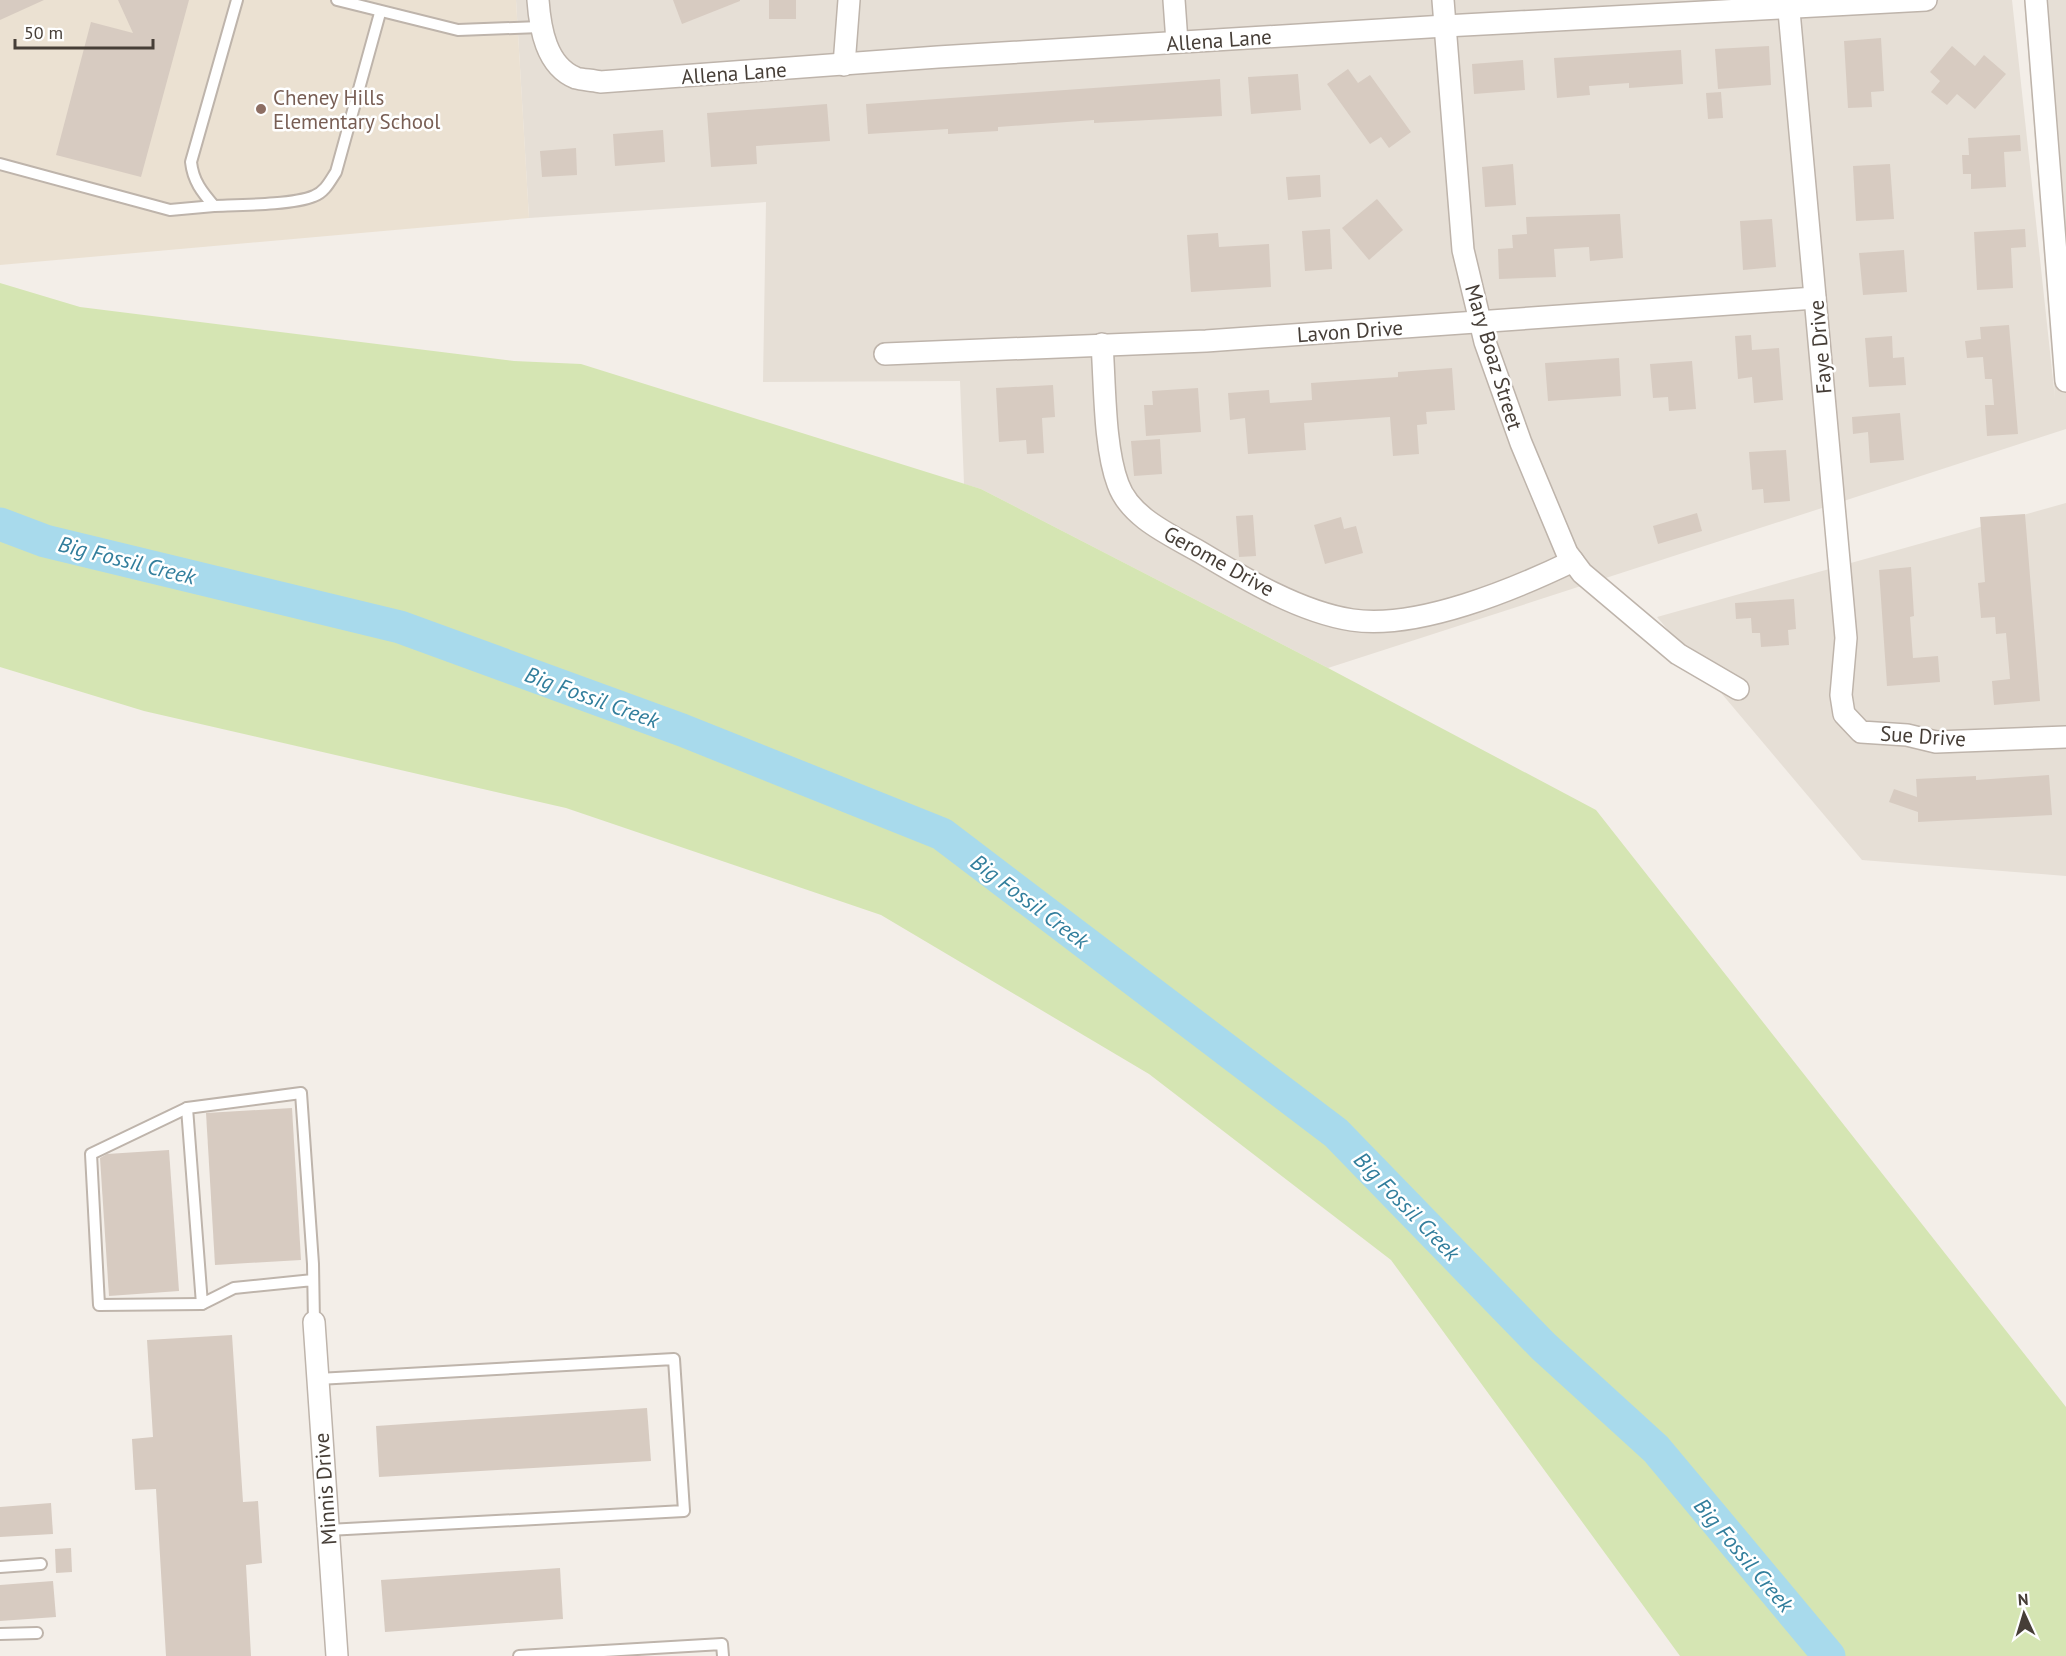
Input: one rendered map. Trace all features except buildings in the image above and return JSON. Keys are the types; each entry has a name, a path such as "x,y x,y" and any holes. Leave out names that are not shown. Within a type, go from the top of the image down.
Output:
{"street":[{"name":"Allena Lane","path":"538,0 540,27 550,52 561,67 576,78 600,82 1788,3 1926,0"},
{"path":"844,65 849,0"},
{"path":"1174,0 1177,42"},
{"name":"Mary Boaz Street","path":"1443,0 1463,250 1480,321 1521,443 1567,553 1573,561"},
{"path":"2036,0 2062,280 2066,381"},
{"name":"Faye Drive","path":"1788,3 1846,638 1840,695"},
{"name":"Lavon Drive","path":"885,354 1206,341 1815,298"},
{"name":"Gerome Drive","path":"1102,345 1112,460 1118,486 1142,518 1251,583 1321,611 1352,620 1380,622 1426,617 1543,576 1573,561"},
{"path":"1573,561 1582,573 1678,654 1738,689"},
{"name":"Sue Drive","path":"1840,695 1844,714 1861,732 1907,735 1936,742 2066,737"},
{"name":"Minnis Drive","path":"314,1322 337,1656"}],"lane":[{"path":"214,206 199,189 192,175 191,162 237,0"},
{"path":"337,0 380,13 458,30 540,27"},
{"path":"0,164 170,210 314,196 327,188 336,172 380,13"},
{"path":"313,1280 234,1288 202,1304 99,1305 92,1154 188,1108 301,1093 313,1280 314,1322"},
{"path":"188,1108 202,1304"},
{"path":"318,1379 674,1359 684,1511 328,1530"},
{"path":"0,1567 41,1564"},
{"path":"0,1634 37,1633"},
{"path":"519,1656 722,1644 723,1656"}],"shaded area":[{"name":"Cheney Hills Elementary School","path":"0,0 516,0 529,218 0,265"},
{"path":"516,0 2012,0 2055,398 2024,0 2066,0 2066,429 1328,668 981,489 964,484 960,381 763,382 766,202 529,218"},
{"path":"2066,503 2066,876 1862,860 1657,617"}],"green space":[{"path":"0,283 80,307 514,361 581,364 981,489 1328,668 1596,810 2066,1407 2066,1656 1680,1656 1391,1260 1149,1074 881,915 566,808 144,711 0,667"}],"waterway":[{"name":"Big Fossil Creek","path":"0,524 45,541 400,627 682,730 942,834 1336,1133 1543,1346 1656,1449 1829,1656"}],"place":[{"name":"Cheney Hills Elementary School","path":"261,109"}]}
